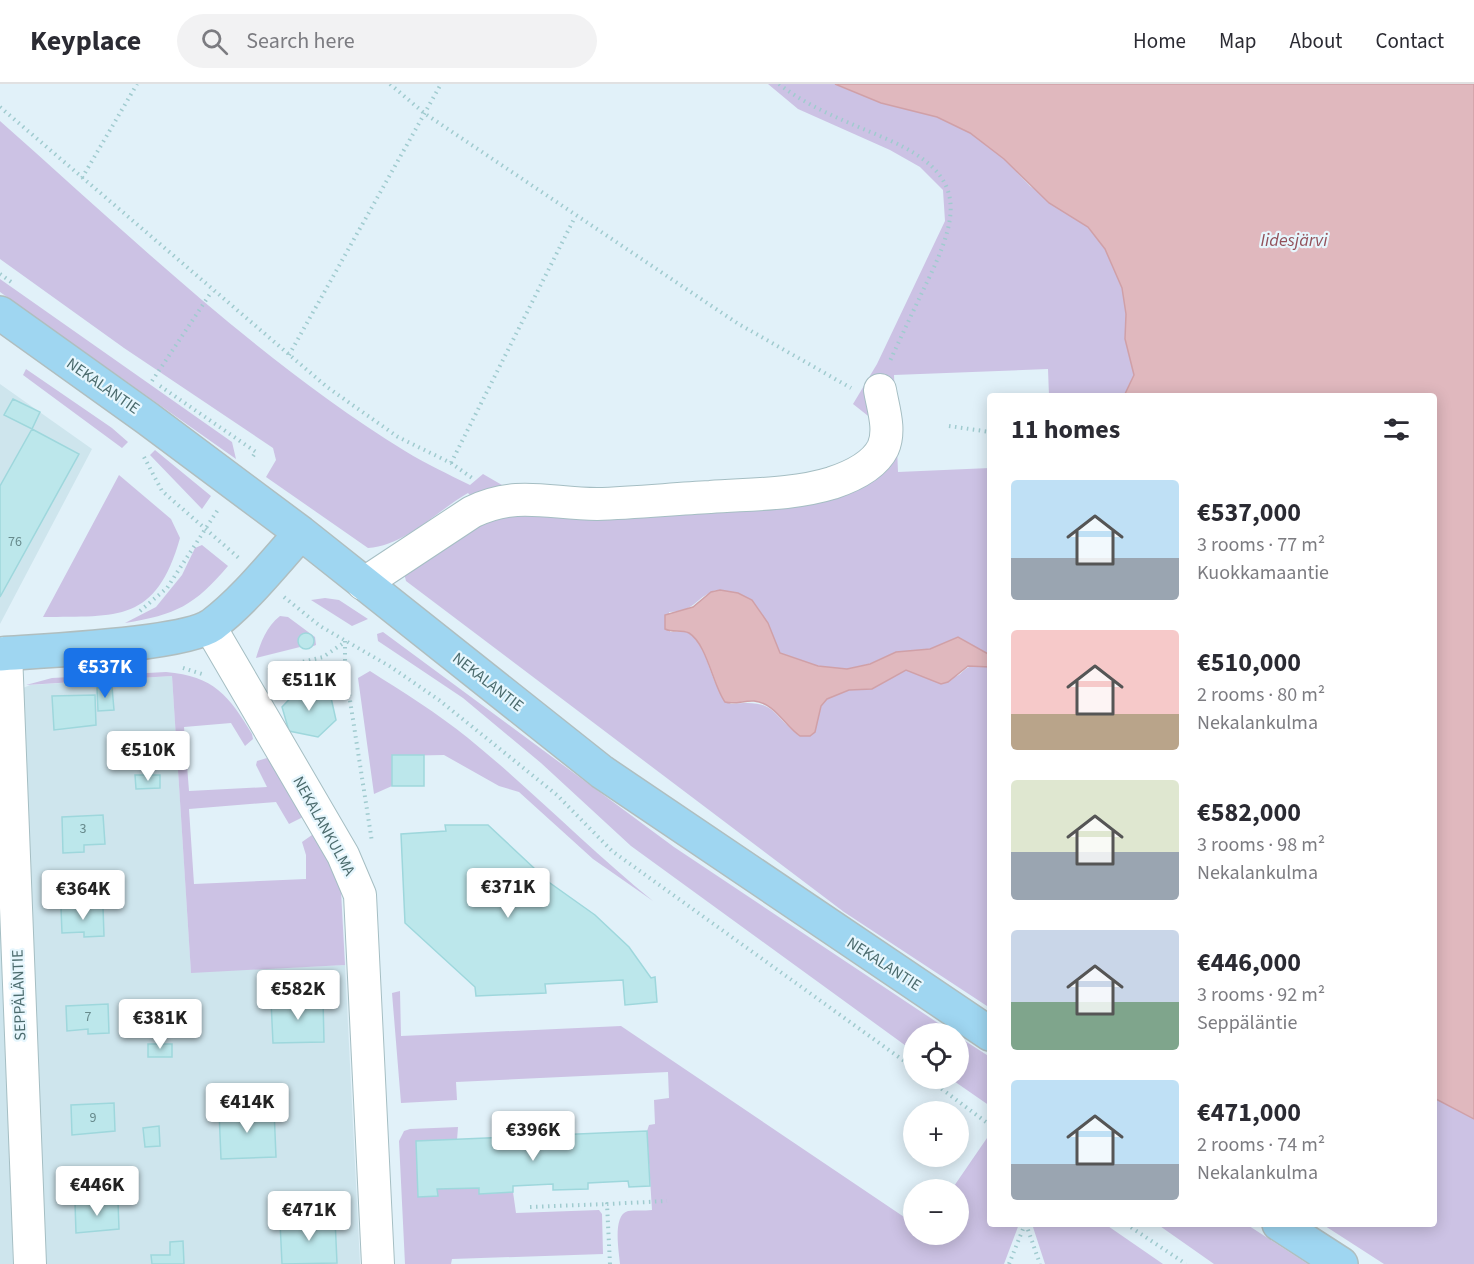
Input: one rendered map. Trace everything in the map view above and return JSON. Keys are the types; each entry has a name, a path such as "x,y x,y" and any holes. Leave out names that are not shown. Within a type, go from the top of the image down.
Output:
{"main road":[{"name":"NEKALANTIE","path":"0,313 147,418 301,533 602,772 987,1032"},
{"path":"3,653 166,639 210,627 262,577 301,533"},
{"path":"1284,1227 1341,1264"}],"street":[{"path":"363,584 394,561 488,504 529,498 596,504 762,493 831,483 872,462 883,447 886,427 880,390"},
{"name":"NEKALANKULMA","path":"210,627 343,855 360,895 378,1264"},
{"name":"SEPPÄLÄNTIE","path":"3,653 30,1264"}],"path":[{"path":"82,178 136,84"},
{"path":"390,84 424,113 535,186 575,217 737,323 840,384 859,390 880,390 883,376 946,241 951,227 951,199 939,176 917,155 901,145 819,110 779,84"},
{"path":"289,355 441,84"},
{"path":"0,107 212,291 327,387 398,437 451,463 478,484 488,504"},
{"path":"451,463 575,217"},
{"path":"152,381 212,291"},
{"path":"949,426 987,432"},
{"path":"162,491 204,530 235,554"},
{"path":"131,615 140,611 166,588 204,530"},
{"path":"283,596 320,626 391,668 439,700 557,795 612,851 903,1060"},
{"path":"942,1089 987,1123"},
{"path":"530,1207 667,1201"},
{"path":"607,1204 610,1264"},
{"path":"1009,1264 1025,1227"},
{"path":"1027,1227 1040,1264"},
{"path":"1130,1227 1186,1264"}],"shaded area":[{"path":"768,84 835,84 881,103 937,117 970,133 1004,159 1030,186 1088,227 1105,249 1122,288 1126,314 1125,339 1134,375 1125,393 1049,393 1048,369 894,375 898,472 987,468 987,653 958,637 930,649 896,652 869,664 847,669 818,666 780,653 758,608 742,596 716,590 705,595 689,608 669,612 670,632 687,632 696,639 718,689 731,704 746,703 765,706 800,736 817,723 821,706 827,699 849,690 872,689 906,670 931,678 943,679 957,676 969,667 987,667 987,1006 844,912 406,581 403,569 487,514 468,493 408,534 382,546 368,548 266,477 276,460 273,448 124,348 0,259 0,121 196,295 298,377 405,451 470,485 483,474 502,485 532,492 784,483 861,460 876,432 872,419 853,404 877,364 945,221 943,190 920,167 890,150 798,109"},
{"path":"0,279 232,442 236,459 0,292"},
{"path":"26,369 112,428 128,442 122,448 23,375"},
{"path":"0,384 92,449 0,624"},
{"path":"155,450 211,496 202,509 150,455"},
{"path":"119,475 171,519 180,538 170,566 159,586 146,600 131,609 93,616 43,617"},
{"path":"202,545 228,566 216,579 194,599 171,612 125,623 156,607 182,575 195,548"},
{"path":"325,598 339,600 368,619 352,626 311,600"},
{"path":"280,616 288,617 315,637 316,645 311,647 313,638 305,633 298,638 300,647 256,658 268,630"},
{"path":"383,632 674,847 938,1023 903,1023 903,1044 631,846 541,763 463,698 378,641 377,634"},
{"path":"370,671 432,711 468,738 653,901 593,859 519,792 499,786 444,755 392,756 392,786 374,794 358,678"},
{"path":"166,672 196,678 218,690 236,709 253,739 245,746 231,723 184,727 189,791 267,787 256,765 257,761 267,758 303,817 289,824 276,802 189,809 194,884 306,879 306,855 302,842 312,835 317,836 341,891 345,965 191,973 172,676 26,685 52,678"},
{"path":"172,676 191,972 345,965 360,1264 46,1264 21,689 30,685"},
{"path":"0,853 13,1264 0,1264"},
{"path":"400,991 401,1036 621,1026 903,1216 903,1245 969,1245 969,1179 959,1179 987,1138 987,1227 1018,1227 1004,1264 620,1264 618,1226 620,1219 628,1211 652,1210 647,1131 649,1125 655,1124 654,1100 669,1098 668,1072 456,1082 457,1100 401,1103 392,993"},
{"path":"969,1043 987,1055 987,1104 965,1089 969,1089"},
{"path":"1437,1100 1474,1119 1474,1264 1384,1264 1327,1227 1437,1227"},
{"path":"458,1127 457,1140 416,1142 418,1197 438,1195 437,1189 479,1188 479,1194 513,1192 516,1213 599,1210 602,1214 603,1254 452,1259 451,1264 405,1264 399,1141 404,1131 410,1129"},
{"path":"1033,1227 1109,1227 1163,1264 1045,1264"},
{"path":"1161,1227 1251,1227 1308,1264 1214,1264"}],"water":[{"name":"Iidesjärvi","path":"835,84 1474,84 1474,1119 1437,1100 1437,393 1125,393 1134,375 1125,339 1126,314 1122,288 1105,249 1088,227 1049,203 1004,159 970,133 937,117 881,103"},
{"path":"720,590 738,593 752,600 768,623 780,653 818,666 847,669 870,664 896,652 930,649 958,637 987,653 987,667 968,666 948,682 941,684 906,670 872,689 849,690 827,699 821,706 815,732 810,736 800,736 768,706 751,701 725,702 701,646 695,638 686,632 665,629 665,615 693,607 711,592"}],"building":[{"path":"13,399 40,412 32,429 4,415"},
{"path":"32,429 79,454 0,597 0,486"},
{"path":"303,633 309,633 314,641 312,647 303,649 298,644 298,638"},
{"path":"302,686 330,693 336,720 318,737 289,731 282,707"},
{"path":"112,687 114,710 98,711 97,688"},
{"path":"95,695 96,725 54,730 52,696"},
{"path":"392,755 424,755 424,786 392,786"},
{"path":"135,775 160,775 160,788 136,789"},
{"path":"103,815 105,844 84,845 84,852 63,853 62,817"},
{"path":"445,825 488,825 550,883 595,915 629,947 651,978 655,977 657,1002 625,1005 623,980 545,984 546,993 476,996 475,987 405,923 401,834 446,831"},
{"path":"103,907 104,936 84,937 84,932 62,933 61,908"},
{"path":"323,999 324,1042 273,1043 271,1001"},
{"path":"108,1004 109,1033 88,1034 88,1029 67,1031 66,1006"},
{"path":"148,1044 172,1044 172,1057 148,1057"},
{"path":"114,1103 115,1131 72,1135 71,1105"},
{"path":"274,1109 276,1157 221,1159 219,1111"},
{"path":"159,1126 160,1146 145,1147 143,1128"},
{"path":"647,1131 650,1186 629,1187 628,1181 588,1183 588,1189 553,1190 553,1184 513,1186 513,1192 479,1194 479,1188 437,1189 438,1196 418,1197 416,1141"},
{"path":"118,1201 119,1229 76,1233 75,1203"},
{"path":"335,1219 337,1263 282,1264 280,1222"},
{"path":"183,1241 184,1264 152,1264 151,1255 170,1255 170,1242"}]}
